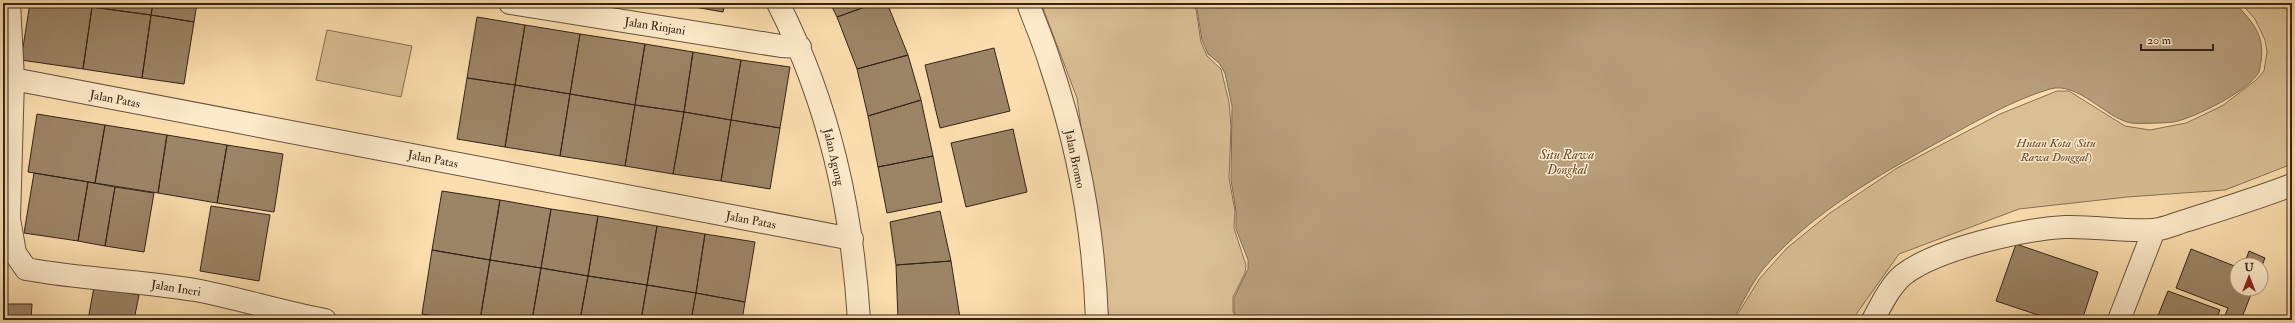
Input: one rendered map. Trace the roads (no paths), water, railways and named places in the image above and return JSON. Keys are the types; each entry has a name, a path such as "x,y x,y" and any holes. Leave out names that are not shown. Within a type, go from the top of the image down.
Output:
{"street":[{"path":"9,3 13,79"},
{"name":"Jalan Rinjani","path":"510,3 781,46 800,47"},
{"name":"Jalan Agung","path":"778,3 800,47 816,88 830,138 852,239 859,320"},
{"name":"Jalan Bromo","path":"1028,3 1050,62 1077,162 1091,248 1097,320"},
{"name":"Jalan Patas","path":"13,79 852,239"},
{"name":"Jalan Ineri","path":"13,79 9,219 15,253 26,269 53,274 148,283 196,290 325,320"},
{"path":"1873,320 1893,286 1903,275 1918,266 1946,254 1989,240 2030,231 2065,227 2154,230 2228,208 2292,185"},
{"path":"2118,320 2154,230"}],"water":[{"name":"Situ Rawa Dongkal","path":"1196,3 2235,3 2256,30 2259,36 2262,52 2259,72 2244,87 2220,103 2174,122 2131,123 2121,120 2071,90 2060,88 2050,89 2022,99 1996,111 1872,180 1825,212 1783,248 1764,268 1751,287 1733,320 1238,320 1234,311 1234,298 1248,269 1248,260 1236,229 1236,211 1231,180 1232,106 1225,73 1219,63 1208,54 1202,40"}],"park label":[{"name":"Hutan Kota (Situ Rawa Donggal)","path":"2056,150"}]}
